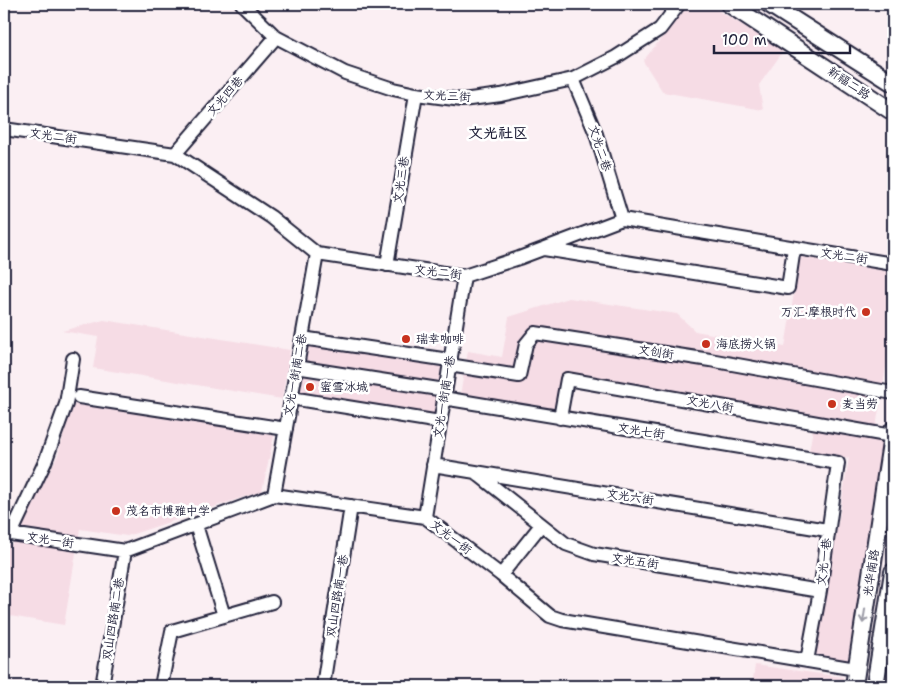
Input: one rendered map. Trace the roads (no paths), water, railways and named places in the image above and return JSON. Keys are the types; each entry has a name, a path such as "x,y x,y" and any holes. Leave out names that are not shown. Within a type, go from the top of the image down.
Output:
{"main road":[{"name":"新福二路","path":"729,4 893,112"},
{"name":"新福二路","path":"770,4 893,83"},
{"name":"光华南路","path":"854,686 893,433"},
{"name":"光华南路","path":"875,686 891,602 893,572"}],"street":[{"name":"文光三街","path":"242,4 276,37 345,73 393,89 462,100 500,95 574,80 616,57 660,29 680,4"},
{"name":"文光四巷","path":"175,154 276,37"},
{"name":"文光二巷","path":"574,80 596,134 622,219"},
{"name":"文光三巷","path":"387,265 416,94"},
{"name":"文光二街","path":"4,129 175,154 271,217 317,254 387,265 464,276 622,219 893,264"},
{"path":"543,249 788,288 794,248"},
{"name":"文光一街南二巷","path":"274,495 317,254"},
{"name":"文光一街南一巷","path":"425,517 464,276"},
{"name":"文创街","path":"449,363 519,376 526,344 535,333 710,360 893,393"},
{"path":"302,338 449,363"},
{"path":"7,534 45,462 66,404 73,359"},
{"name":"文光七街","path":"296,367 444,394 560,418 838,463"},
{"name":"文光八街","path":"560,418 567,379 893,433"},
{"path":"79,396 286,429"},
{"path":"291,398 440,422"},
{"name":"文光一巷","path":"807,661 820,592 838,463"},
{"name":"文光六街","path":"433,465 828,530"},
{"name":"文光五街","path":"474,471 566,544 594,554 820,592"},
{"name":"文光一街","path":"7,534 125,551 274,495 425,517 501,575 550,616 562,620 856,669"},
{"name":"双山四路南一巷","path":"323,686 351,506"},
{"path":"196,524 224,616"},
{"path":"501,575 541,525"},
{"name":"双山四路南二巷","path":"102,686 125,551"},
{"path":"161,686 172,631 272,602"}],"place":[{"name":"万汇·摩根时代","path":"866,312"},
{"name":"瑞幸咖啡","path":"406,339"},
{"name":"海底捞火锅","path":"706,344"},
{"name":"蜜雪冰城","path":"310,387"},
{"name":"麦当劳","path":"832,404"},
{"name":"茂名市博雅中学","path":"116,511"}],"district":[{"name":"文光社区","path":"498,133"}]}
